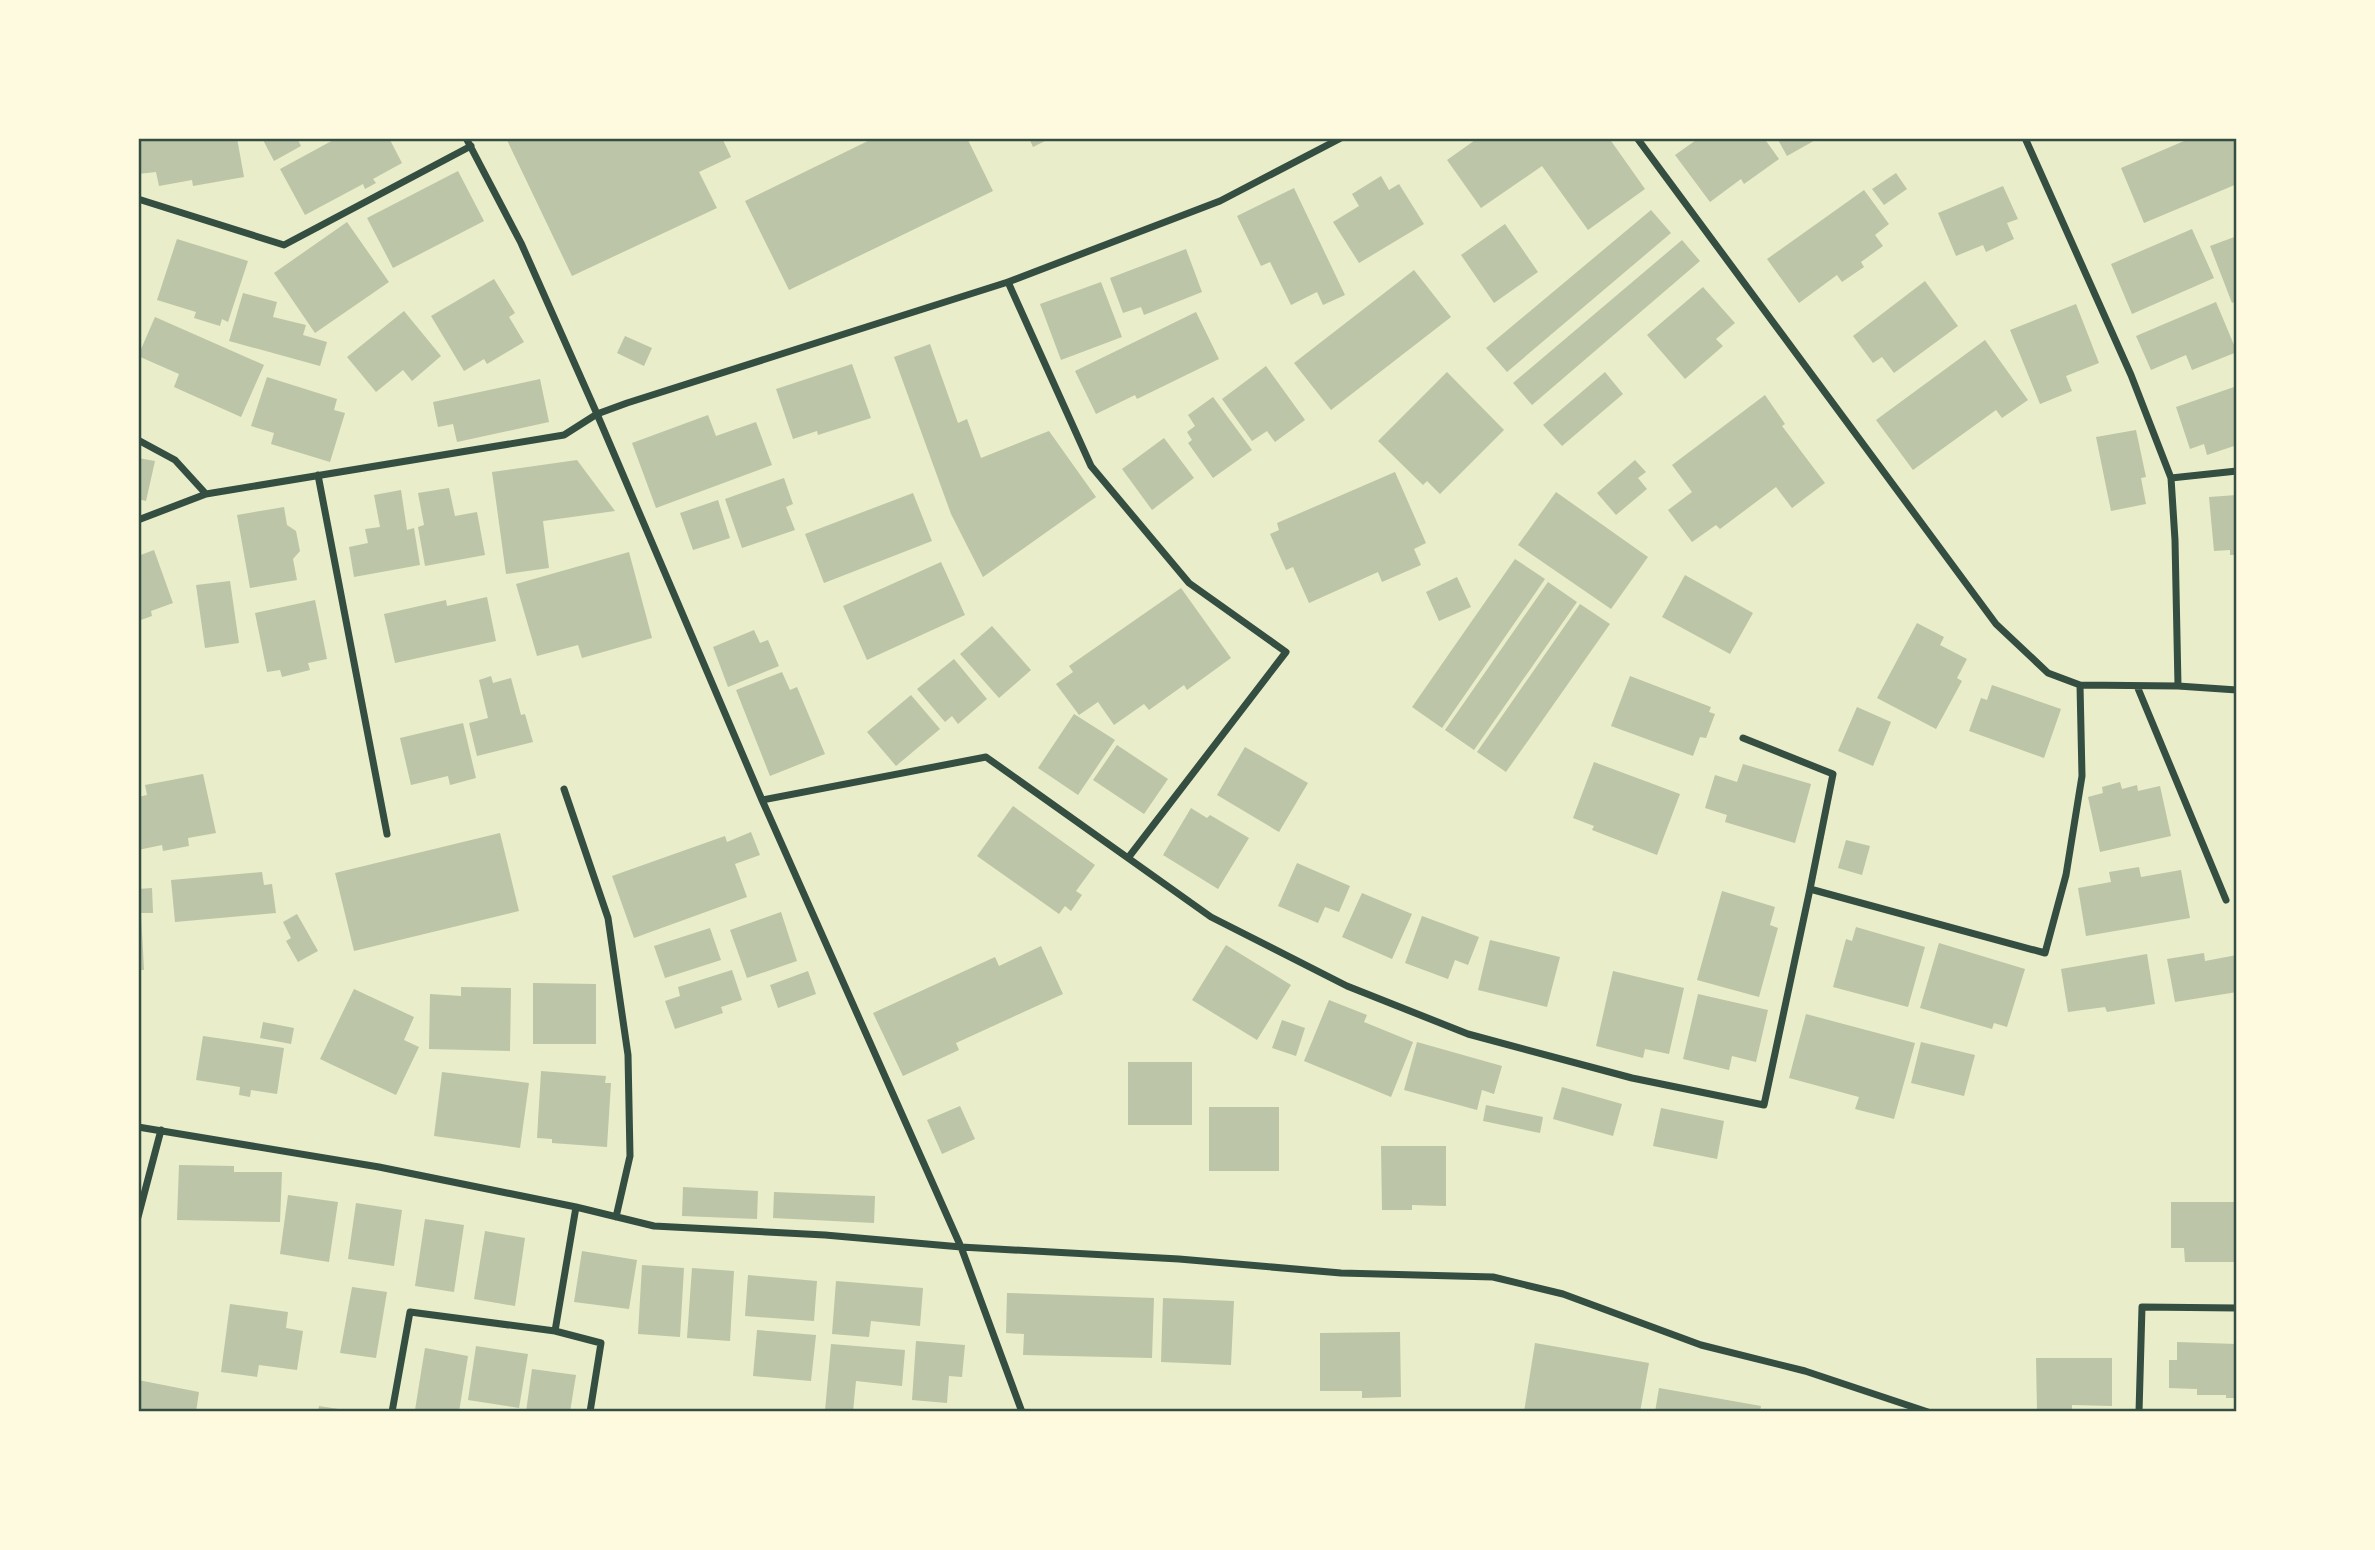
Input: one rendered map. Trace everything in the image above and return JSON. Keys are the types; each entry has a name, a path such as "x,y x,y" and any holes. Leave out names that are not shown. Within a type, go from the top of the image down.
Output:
{"street":[{"path":"466,138 521,243 762,800 961,1247 1022,1412"},
{"path":"138,520 206,494 564,435 597,414 1008,282 1220,201 1341,138"},
{"path":"1637,138 1996,624 2048,673 2080,685 2178,685 2237,690"},
{"path":"2025,138 2131,375 2171,478 2178,685"},
{"path":"138,199 284,244 471,146"},
{"path":"1008,282 1091,466 1189,583 1286,652 1128,858"},
{"path":"138,440 175,460 206,494"},
{"path":"2171,478 2237,471"},
{"path":"318,475 387,834"},
{"path":"1810,889 2045,953 2066,875 2082,776 2080,685"},
{"path":"2137,685 2225,900"},
{"path":"762,800 986,757 1212,917 1347,986 1468,1034 1632,1078 1764,1105 1833,774 1742,738"},
{"path":"564,789 608,919 628,1055 630,1156 616,1217"},
{"path":"138,1127 379,1167 576,1207 654,1226 1179,1259 1341,1273 1493,1277 1563,1294 1701,1345 1805,1371 1928,1412"},
{"path":"138,1217 161,1130"},
{"path":"555,1331 576,1207"},
{"path":"2138,1412 2142,1307 2237,1308"},
{"path":"392,1412 410,1312 555,1331 601,1343 590,1412"}],"building":[{"path":"138,138 237,138 244,177 193,186 192,180 159,186 156,172 138,174"},
{"path":"262,138 297,138 301,146 274,161"},
{"path":"337,138 389,138 402,163 373,179 376,183 365,189 363,184 305,215 280,169"},
{"path":"506,138 722,138 731,157 699,172 717,208 572,276"},
{"path":"874,138 967,138 993,191 789,290 745,201"},
{"path":"1029,138 1051,138 1033,147"},
{"path":"1478,138 1609,138 1645,189 1588,230 1542,166 1481,208 1447,160"},
{"path":"1699,138 1764,138 1779,159 1744,184 1741,179 1710,202 1675,155"},
{"path":"1777,138 1819,138 1787,156"},
{"path":"2191,138 2237,138 2237,184 2144,223 2121,168"},
{"path":"458,171 484,221 393,268 367,218"},
{"path":"1896,173 1907,189 1884,205 1872,189"},
{"path":"1381,176 1389,190 1399,184 1424,224 1359,263 1333,222 1359,206 1352,194"},
{"path":"2003,186 2018,219 2007,223 2014,239 1986,252 1983,245 1956,256 1938,213"},
{"path":"1294,188 1345,295 1323,305 1317,292 1291,305 1270,262 1261,266 1237,216"},
{"path":"1864,190 1889,224 1875,235 1883,246 1861,262 1864,267 1842,282 1837,275 1799,303 1767,259"},
{"path":"1651,210 1671,233 1507,372 1486,348"},
{"path":"347,222 389,282 315,333 274,273"},
{"path":"1505,224 1538,272 1494,303 1461,255"},
{"path":"2192,229 2214,278 2132,314 2111,264"},
{"path":"2237,236 2237,301 2232,303 2210,246"},
{"path":"177,239 248,261 228,322 222,319 220,326 194,318 196,312 157,300"},
{"path":"1682,240 1700,261 1532,405 1513,383"},
{"path":"1186,249 1202,292 1144,315 1141,307 1123,313 1110,278"},
{"path":"1414,270 1451,317 1331,410 1294,363"},
{"path":"494,279 515,313 509,317 524,342 487,364 484,359 464,371 431,316"},
{"path":"1925,281 1958,326 1894,373 1882,357 1873,363 1853,336"},
{"path":"1101,282 1122,337 1061,360 1040,304"},
{"path":"1703,287 1735,323 1716,339 1723,346 1685,379 1647,335"},
{"path":"243,293 277,302 273,317 306,325 303,335 327,342 320,366 229,341"},
{"path":"2216,302 2237,352 2192,370 2186,355 2151,370 2136,336"},
{"path":"2076,304 2099,363 2066,376 2072,391 2040,404 2010,330"},
{"path":"404,311 441,356 412,381 403,370 376,392 347,357"},
{"path":"1196,312 1219,359 1137,399 1135,395 1096,414 1075,371"},
{"path":"155,317 264,365 241,417 174,387 179,374 138,356"},
{"path":"625,336 652,348 644,366 617,353"},
{"path":"1985,340 2028,400 2002,418 1996,410 1913,470 1876,420"},
{"path":"930,344 958,423 967,419 981,458 1049,431 1096,497 983,577 951,514 894,357"},
{"path":"852,364 871,418 818,435 817,431 793,439 776,389"},
{"path":"1266,366 1305,420 1275,442 1267,431 1252,441 1222,399"},
{"path":"1447,372 1504,430 1440,494 1427,481 1423,485 1378,441"},
{"path":"1605,372 1623,394 1562,446 1543,425"},
{"path":"267,377 337,399 334,410 345,413 330,462 271,444 274,433 251,426"},
{"path":"540,379 549,422 457,442 453,424 438,427 433,402"},
{"path":"2237,386 2237,445 2207,455 2204,444 2190,449 2176,407"},
{"path":"1765,395 1785,424 1782,426 1825,483 1792,508 1776,487 1720,529 1716,525 1692,542 1668,510 1692,492 1672,465"},
{"path":"1213,397 1252,450 1213,478 1188,443 1192,440 1187,432 1195,426 1188,415"},
{"path":"708,415 716,436 756,422 772,465 656,508 632,443"},
{"path":"2136,430 2146,477 2141,478 2146,504 2111,511 2096,437"},
{"path":"1164,438 1194,478 1152,510 1122,469"},
{"path":"138,458 155,461 146,501 138,499"},
{"path":"577,460 615,511 543,521 549,568 506,574 492,472"},
{"path":"1635,460 1646,472 1638,478 1647,489 1616,515 1597,493"},
{"path":"1395,472 1426,543 1414,549 1421,565 1382,582 1378,572 1309,603 1293,567 1286,570 1270,534 1279,530 1277,523"},
{"path":"784,478 793,504 786,507 795,530 742,548 725,499"},
{"path":"449,488 455,516 477,512 485,555 425,566 418,527 424,525 418,493"},
{"path":"401,490 407,530 414,528 420,565 354,577 349,547 368,543 365,529 380,527 374,495"},
{"path":"1556,492 1648,557 1611,609 1518,545"},
{"path":"913,493 932,541 824,583 805,534"},
{"path":"2237,495 2237,555 2230,555 2230,550 2214,551 2209,497"},
{"path":"718,500 730,538 693,550 680,513"},
{"path":"284,507 287,525 296,531 300,551 293,559 297,580 250,588 237,515"},
{"path":"154,550 173,603 151,611 152,616 138,621 138,556"},
{"path":"629,552 652,638 582,658 578,645 537,656 516,584"},
{"path":"1515,559 1545,579 1442,728 1412,707"},
{"path":"941,562 965,615 867,660 843,606"},
{"path":"1685,575 1753,613 1730,654 1662,617"},
{"path":"1457,577 1471,607 1439,621 1426,592"},
{"path":"230,581 239,643 205,648 196,585"},
{"path":"1548,582 1577,602 1474,750 1445,730"},
{"path":"1181,588 1231,658 1187,690 1184,685 1149,710 1144,704 1114,725 1098,702 1079,715 1056,684 1073,672 1069,666"},
{"path":"487,597 496,641 395,663 384,614 446,600 447,606"},
{"path":"315,600 327,659 308,663 310,670 282,677 280,670 267,672 255,613"},
{"path":"1580,604 1610,624 1506,772 1477,752"},
{"path":"1917,623 1944,637 1940,645 1967,659 1957,678 1962,681 1936,729 1877,698"},
{"path":"992,626 1031,670 999,698 960,654"},
{"path":"754,630 760,643 768,640 779,666 728,687 713,647"},
{"path":"954,659 987,699 958,724 952,716 945,722 917,689"},
{"path":"782,672 790,690 797,687 825,754 770,776 736,690"},
{"path":"491,676 493,683 511,678 521,715 525,714 533,742 477,756 469,723 488,718 479,680"},
{"path":"1630,676 1711,707 1709,712 1715,714 1706,738 1700,737 1693,756 1611,726"},
{"path":"1992,685 2061,709 2044,758 1969,731 1981,698 1987,700"},
{"path":"911,695 940,729 896,766 867,732"},
{"path":"1857,707 1891,722 1873,766 1838,751"},
{"path":"1074,714 1115,740 1078,795 1038,768"},
{"path":"463,723 476,778 450,785 448,776 411,785 400,738"},
{"path":"1117,745 1168,779 1144,814 1093,780"},
{"path":"1245,747 1308,783 1279,832 1217,795"},
{"path":"1594,762 1680,794 1657,855 1592,830 1594,826 1573,818"},
{"path":"1743,764 1811,784 1795,843 1725,822 1727,815 1705,808 1715,775 1737,782"},
{"path":"203,774 216,833 188,838 189,846 163,851 162,845 138,850 138,797 147,795 145,785"},
{"path":"2120,782 2122,789 2137,785 2138,791 2160,786 2171,836 2100,852 2088,797 2103,793 2102,787"},
{"path":"1013,806 1095,865 1076,891 1082,895 1071,911 1065,906 1059,914 977,856"},
{"path":"1191,808 1207,818 1210,815 1249,838 1218,889 1163,855"},
{"path":"751,832 760,855 735,864 747,897 634,938 612,876 725,836 727,842"},
{"path":"500,833 519,911 354,951 335,873"},
{"path":"1846,840 1870,846 1862,875 1838,868"},
{"path":"1297,863 1350,886 1339,912 1325,907 1318,923 1278,906"},
{"path":"2139,867 2141,877 2181,870 2190,918 2086,936 2078,888 2111,882 2109,872"},
{"path":"262,872 264,885 272,884 276,913 175,922 171,880"},
{"path":"152,888 153,913 141,913 144,970 138,970 138,889"},
{"path":"1722,891 1775,907 1770,925 1778,928 1759,997 1697,980"},
{"path":"1362,893 1412,914 1392,959 1342,937"},
{"path":"781,912 797,961 747,978 730,930"},
{"path":"297,914 318,951 298,962 286,941 291,938 283,922"},
{"path":"1422,916 1479,937 1468,965 1455,960 1448,979 1405,963"},
{"path":"1856,927 1925,947 1908,1007 1833,987 1846,939 1852,941"},
{"path":"710,928 721,960 665,978 654,946"},
{"path":"1490,940 1560,957 1547,1007 1478,990"},
{"path":"1939,943 2025,969 2007,1027 1994,1023 1992,1029 1920,1008"},
{"path":"1226,945 1291,985 1257,1040 1192,1000"},
{"path":"1041,946 1063,994 956,1043 959,1050 903,1076 873,1013 995,957 999,966"},
{"path":"2204,953 2205,961 2237,955 2237,992 2175,1002 2167,959"},
{"path":"2147,954 2155,1004 2107,1012 2105,1007 2068,1012 2061,969"},
{"path":"732,970 742,1000 721,1007 723,1013 675,1029 665,1001 680,996 678,987"},
{"path":"808,971 816,994 778,1008 770,985"},
{"path":"1613,971 1684,988 1669,1054 1645,1049 1643,1058 1596,1046"},
{"path":"533,983 596,984 596,1044 533,1044"},
{"path":"461,987 511,988 510,1051 429,1049 430,994 461,996"},
{"path":"354,989 414,1017 404,1040 419,1047 396,1095 320,1059"},
{"path":"1698,994 1768,1010 1756,1062 1732,1056 1729,1070 1683,1059"},
{"path":"1329,1000 1367,1015 1364,1022 1413,1042 1391,1097 1304,1061"},
{"path":"1806,1014 1915,1043 1894,1119 1855,1109 1859,1097 1789,1078"},
{"path":"1282,1020 1305,1028 1296,1056 1272,1048"},
{"path":"263,1022 294,1028 291,1044 260,1038"},
{"path":"203,1036 284,1048 277,1094 251,1090 250,1097 239,1095 240,1087 196,1080"},
{"path":"1417,1042 1502,1066 1494,1094 1482,1090 1477,1110 1404,1090"},
{"path":"1921,1042 1975,1055 1964,1096 1911,1083"},
{"path":"1128,1062 1192,1062 1192,1125 1128,1125"},
{"path":"541,1071 606,1076 605,1083 611,1083 607,1147 552,1143 552,1139 537,1138"},
{"path":"442,1072 529,1083 520,1148 434,1136"},
{"path":"1562,1087 1622,1104 1613,1136 1553,1119"},
{"path":"1486,1105 1543,1117 1540,1133 1483,1121"},
{"path":"960,1106 975,1139 942,1154 927,1120"},
{"path":"1209,1107 1279,1107 1279,1171 1209,1171"},
{"path":"1661,1108 1724,1121 1717,1159 1653,1146"},
{"path":"1381,1146 1446,1146 1446,1206 1412,1205 1412,1210 1382,1210"},
{"path":"179,1165 234,1166 234,1172 282,1172 280,1222 177,1220"},
{"path":"683,1187 758,1191 757,1219 682,1216"},
{"path":"774,1192 875,1196 874,1223 773,1218"},
{"path":"288,1195 338,1202 329,1262 280,1254"},
{"path":"2171,1202 2237,1202 2237,1253 2234,1253 2234,1262 2185,1262 2184,1248 2171,1248"},
{"path":"356,1203 402,1210 394,1266 348,1259"},
{"path":"425,1219 464,1225 454,1292 415,1286"},
{"path":"485,1231 525,1238 515,1306 474,1299"},
{"path":"582,1251 637,1260 629,1309 574,1302"},
{"path":"642,1265 684,1268 680,1337 638,1334"},
{"path":"692,1268 734,1271 730,1341 687,1338"},
{"path":"748,1275 817,1281 814,1321 745,1316"},
{"path":"836,1281 923,1288 920,1326 871,1321 869,1337 832,1334"},
{"path":"352,1287 387,1292 376,1358 340,1353"},
{"path":"1007,1293 1154,1298 1152,1358 1023,1355 1024,1334 1006,1333"},
{"path":"1163,1298 1234,1301 1231,1365 1161,1362"},
{"path":"230,1304 288,1312 286,1328 303,1331 297,1370 259,1365 257,1377 221,1372"},
{"path":"757,1330 816,1335 811,1381 753,1376"},
{"path":"1400,1332 1401,1397 1362,1398 1362,1391 1320,1391 1320,1333"},
{"path":"916,1341 965,1345 962,1377 949,1376 947,1403 912,1400"},
{"path":"2177,1342 2236,1344 2237,1398 2226,1398 2226,1395 2197,1395 2197,1389 2169,1388 2169,1360 2177,1360"},
{"path":"1535,1343 1649,1363 1640,1412 1524,1412"},
{"path":"831,1344 905,1350 902,1386 856,1381 853,1412 825,1411"},
{"path":"476,1346 528,1354 519,1408 468,1400"},
{"path":"425,1348 468,1356 459,1412 415,1410"},
{"path":"2036,1358 2112,1358 2112,1406 2072,1405 2072,1412 2037,1412"},
{"path":"532,1369 576,1375 570,1412 526,1412"},
{"path":"138,1380 199,1392 196,1412 138,1412"},
{"path":"1659,1388 1761,1406 1760,1412 1655,1412"},
{"path":"319,1406 345,1410 318,1412"}]}
